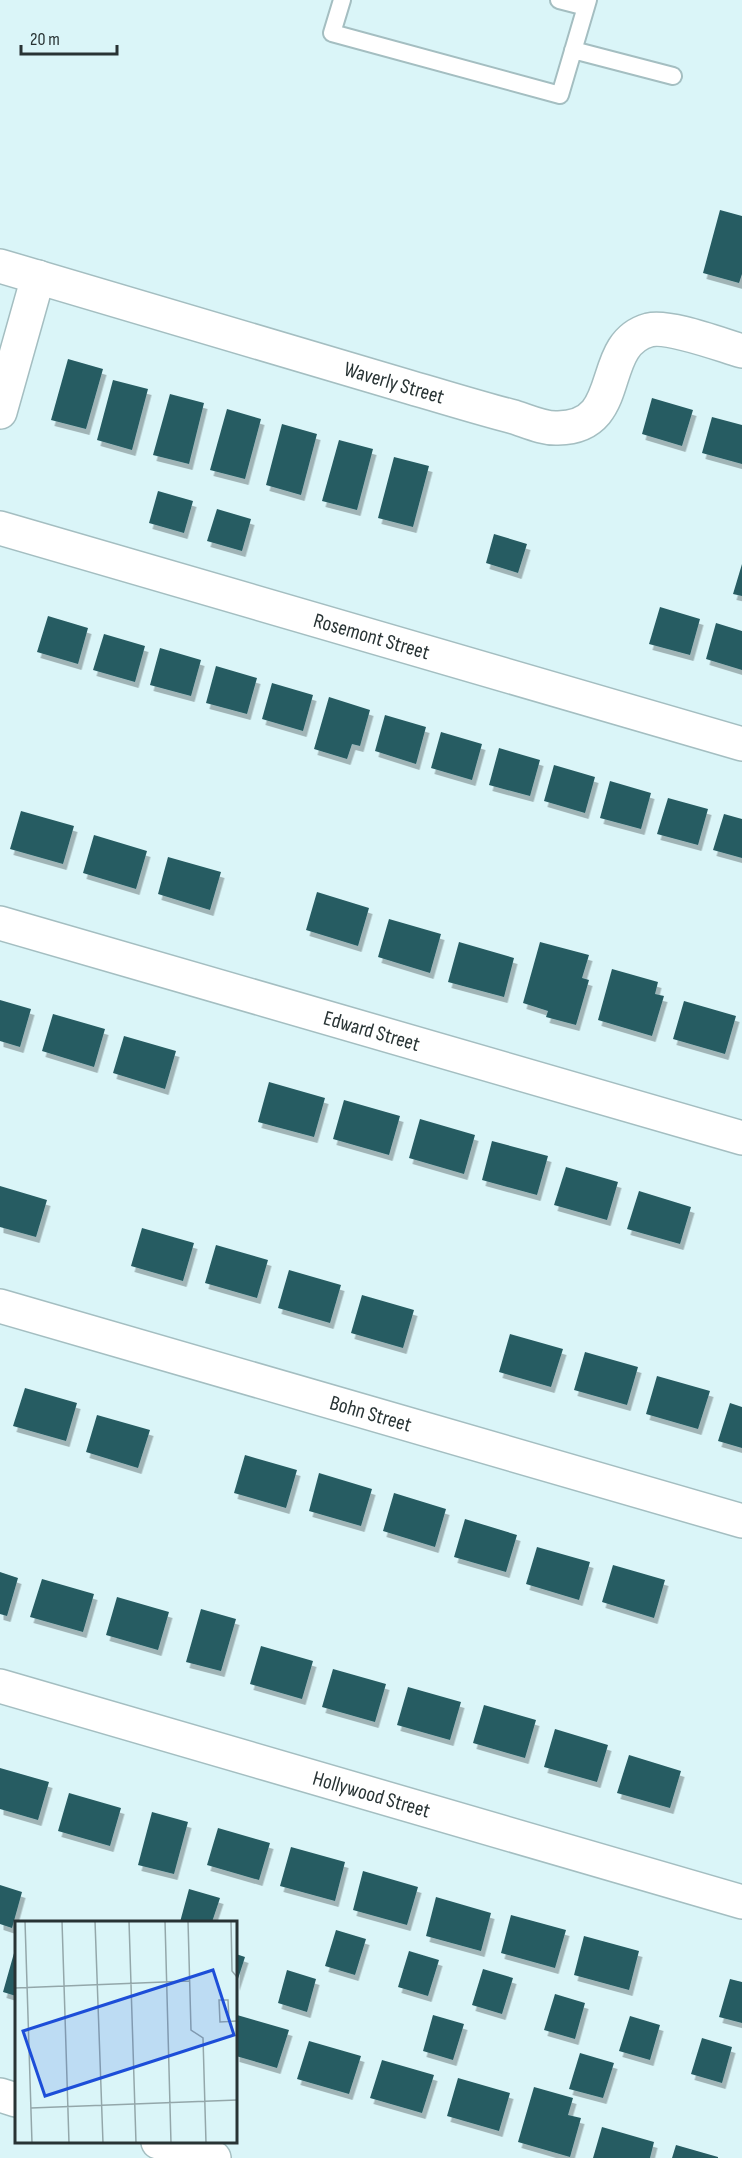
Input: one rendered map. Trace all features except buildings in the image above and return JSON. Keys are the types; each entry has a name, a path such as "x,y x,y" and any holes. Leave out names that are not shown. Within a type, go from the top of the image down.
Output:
{"street":[{"name":"Waverly Street","path":"0,266 476,407 557,428 574,426 589,419 602,405 624,347 633,338 650,330 686,335 742,351"},
{"path":"0,412 38,277"},
{"name":"Rosemont Street","path":"0,528 742,744"},
{"name":"Edward Street","path":"0,923 742,1138"},
{"name":"Bohn Street","path":"0,1306 742,1521"},
{"name":"Hollywood Street","path":"0,1686 742,1902"},
{"path":"0,2096 15,2100"},
{"path":"162,2143 214,2158"}],"lane":[{"path":"342,0 332,33 560,95 587,4 559,0"},
{"path":"573,50 673,76"}]}
